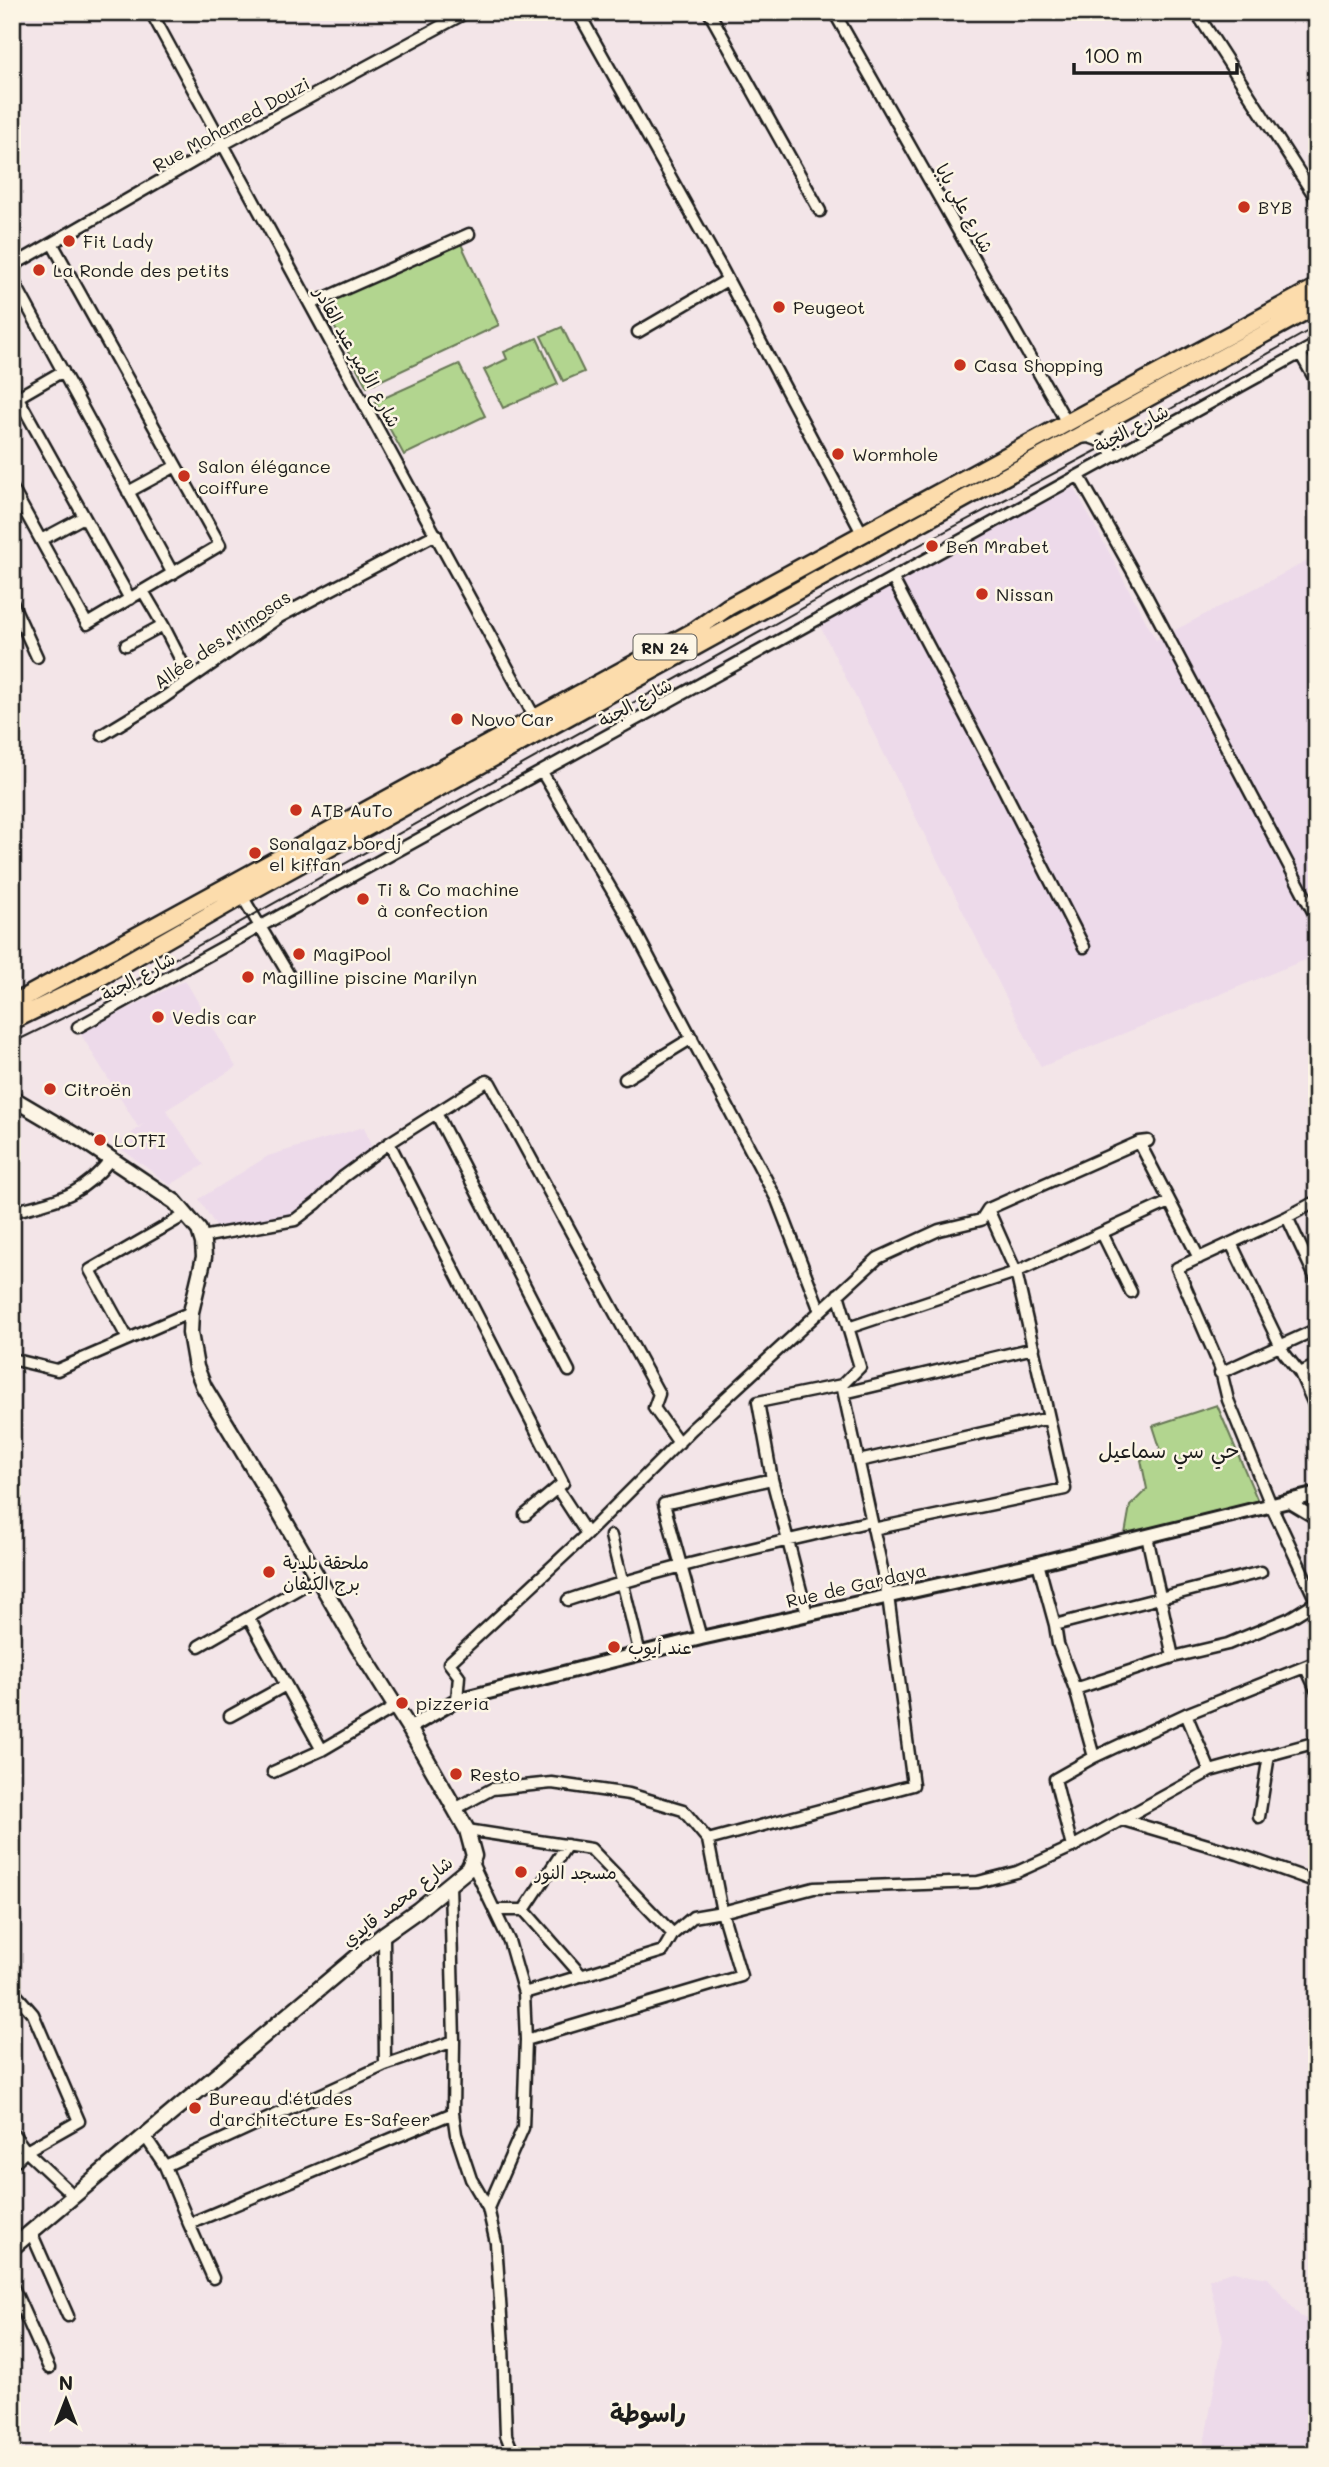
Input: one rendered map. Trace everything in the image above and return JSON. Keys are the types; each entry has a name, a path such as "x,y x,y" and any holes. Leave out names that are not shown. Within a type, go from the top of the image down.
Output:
{"main road":[{"name":"RN 24","path":"12,1004 694,631 728,607 862,533 1317,287"},
{"name":"RN 24","path":"12,1021 92,982 242,896 1317,305"},
{"path":"13,1099 78,1137 180,1206 202,1237"},
{"name":"شارع محمد قايدي","path":"12,2248 472,1863 473,1847 467,1830 409,1728 204,1387 191,1344 191,1312 204,1257 202,1237"}],"street":[{"name":"شارع الأمير عبد القادر","path":"151,12 535,718"},
{"name":"Rue Mohamed Douzi","path":"12,266 224,144 467,12"},
{"path":"578,12 727,280 862,533"},
{"path":"709,12 820,211"},
{"name":"شارع علي بابا","path":"834,12 1066,421"},
{"path":"1196,12 1317,200"},
{"path":"311,304 469,233"},
{"path":"12,488 87,624 220,545 52,243"},
{"path":"12,278 173,574"},
{"path":"638,332 727,280"},
{"name":"شارع الجنة","path":"78,1027 1317,344"},
{"path":"1300,353 1317,383"},
{"path":"18,397 63,371"},
{"path":"12,387 130,599"},
{"path":"1106,443 1116,416"},
{"path":"1074,439 1089,437 1106,443 1113,455"},
{"path":"128,492 176,466"},
{"path":"1079,476 1146,595 1317,919"},
{"path":"41,540 84,517"},
{"name":"Allée des Mimosas","path":"102,735 163,698 281,616 436,534"},
{"path":"893,579 994,769 1084,947"},
{"path":"143,591 190,678"},
{"path":"12,602 37,657"},
{"path":"126,645 163,625"},
{"path":"542,772 627,916 777,1200 820,1311"},
{"path":"242,896 290,977"},
{"path":"625,1079 692,1038"},
{"path":"202,1237 295,1220 343,1177 389,1143 483,1082 490,1083 659,1394 654,1408 678,1443"},
{"path":"436,1112 569,1371"},
{"path":"457,1700 459,1676 449,1663 587,1534 678,1443 878,1258 939,1230 981,1220 988,1209 1144,1141 1169,1202 1199,1258"},
{"path":"389,1143 563,1483 525,1515"},
{"path":"12,1212 60,1198 85,1186 110,1160"},
{"path":"1075,1689 1173,1657 1228,1644 1290,1618 1317,1602 1270,1505 1177,1268 1317,1201"},
{"path":"848,1328 1016,1272 1169,1202"},
{"path":"568,1600 622,1581 788,1541 1065,1489 1016,1272 988,1209"},
{"path":"128,1339 90,1270 187,1214"},
{"path":"1287,1217 1317,1281"},
{"path":"1102,1233 1131,1292"},
{"path":"1231,1244 1280,1347 1300,1373 1317,1410"},
{"path":"838,1294 860,1367 843,1389"},
{"path":"12,1359 57,1370 191,1312"},
{"path":"1220,1373 1317,1329"},
{"path":"807,1614 772,1479 758,1402 843,1389 1034,1348"},
{"path":"1300,1373 1317,1366"},
{"path":"708,1840 913,1785 888,1596 843,1389"},
{"path":"859,1461 1049,1418"},
{"path":"701,1638 664,1504 772,1479"},
{"path":"557,1488 587,1534"},
{"name":"Rue de Gardaya","path":"409,1728 457,1700 701,1638 1038,1563 1317,1494"},
{"path":"1287,1501 1317,1519"},
{"path":"611,1536 640,1654"},
{"path":"1147,1536 1173,1657"},
{"path":"1038,1563 1058,1644 1075,1689 1094,1757"},
{"path":"1055,1625 1261,1572"},
{"path":"199,1646 317,1578"},
{"path":"249,1618 322,1750"},
{"path":"1072,1847 1055,1779 1094,1757 1186,1714 1317,1662"},
{"path":"1306,1668 1317,1692"},
{"path":"230,1716 286,1685"},
{"path":"273,1772 322,1750 395,1707"},
{"path":"1186,1714 1210,1771"},
{"path":"524,1993 663,1951 673,1934 693,1917 814,1888 978,1882 1017,1872 1072,1847 1210,1771 1317,1742"},
{"path":"1259,1817 1269,1755"},
{"path":"455,1809 492,1789 552,1783 629,1794 683,1810 708,1840 722,1912 741,1976 526,2040"},
{"path":"1123,1820 1238,1854 1317,1882"},
{"path":"467,1830 591,1849 673,1934"},
{"path":"524,1910 567,1844"},
{"path":"472,1863 496,1910 516,1961 524,1993 526,2040 523,2128 488,2208"},
{"path":"450,1884 453,2113 456,2134 471,2179 488,2208 496,2243 506,2435 514,2455"},
{"path":"496,1910 524,1910 582,1976"},
{"path":"384,1934 385,2065"},
{"path":"12,1990 33,2014 79,2121 26,2151 12,2164"},
{"path":"165,2166 385,2065 454,2041"},
{"path":"189,2224 453,2113"},
{"path":"12,2132 26,2151 74,2196"},
{"path":"145,2136 165,2166 213,2278"},
{"path":"31,2232 68,2316"},
{"path":"12,2285 49,2368"}],"shaded area":[{"path":"1074,487 1156,640 1317,556 1317,955 1041,1067 818,622"},
{"path":"185,980 236,1067 166,1110 204,1165 170,1185 116,1145 144,1124 138,1127 80,1033"},
{"path":"364,1127 371,1145 368,1156 333,1177 313,1202 286,1219 216,1226 199,1199 268,1156"},
{"path":"1233,2272 1268,2278 1300,2316 1317,2324 1317,2455 1202,2455 1223,2340 1209,2279"}],"green space":[{"path":"461,244 499,325 367,387 322,304"},
{"path":"562,327 584,372 563,381 541,336"},
{"path":"537,338 558,384 503,408 484,370 507,359 504,352"},
{"path":"459,364 485,416 404,455 375,402"},
{"path":"1217,1405 1258,1501 1125,1534 1130,1506 1147,1489 1141,1460 1162,1454 1153,1426"}],"tram line":[{"path":"12,1043 106,997 828,594 1107,445 1317,326"}],"place":[{"name":"BYB","path":"1244,207"},
{"name":"Fit Lady","path":"69,241"},
{"name":"La Ronde des petits","path":"39,270"},
{"name":"Peugeot","path":"779,307"},
{"name":"Casa Shopping","path":"960,365"},
{"name":"Wormhole","path":"838,454"},
{"name":"Salon élégance coiffure","path":"184,476"},
{"name":"Ben Mrabet","path":"932,546"},
{"name":"Nissan","path":"982,594"},
{"name":"Novo Car","path":"457,719"},
{"name":"ATB AuTo","path":"296,810"},
{"name":"Sonalgaz bordj el kiffan","path":"255,853"},
{"name":"Ti & Co machine à confection","path":"363,899"},
{"name":"MagiPool","path":"299,954"},
{"name":"Magilline piscine Marilyn","path":"248,977"},
{"name":"Vedis car","path":"158,1017"},
{"name":"Citroën","path":"50,1089"},
{"name":"LOTFI","path":"100,1140"},
{"name":"ملحقة بلدية برج الكيفان","path":"269,1572"},
{"name":"عند أيوب","path":"614,1647"},
{"name":"pizzeria","path":"402,1703"},
{"name":"Resto","path":"456,1774"},
{"name":"مسجد النور","path":"521,1872"},
{"name":"Bureau d'études d'architecture Es-Safeer","path":"195,2108"}],"district":[{"name":"حي سي سماعيل","path":"1169,1449"},
{"name":"راسوطة","path":"648,2412"}]}
